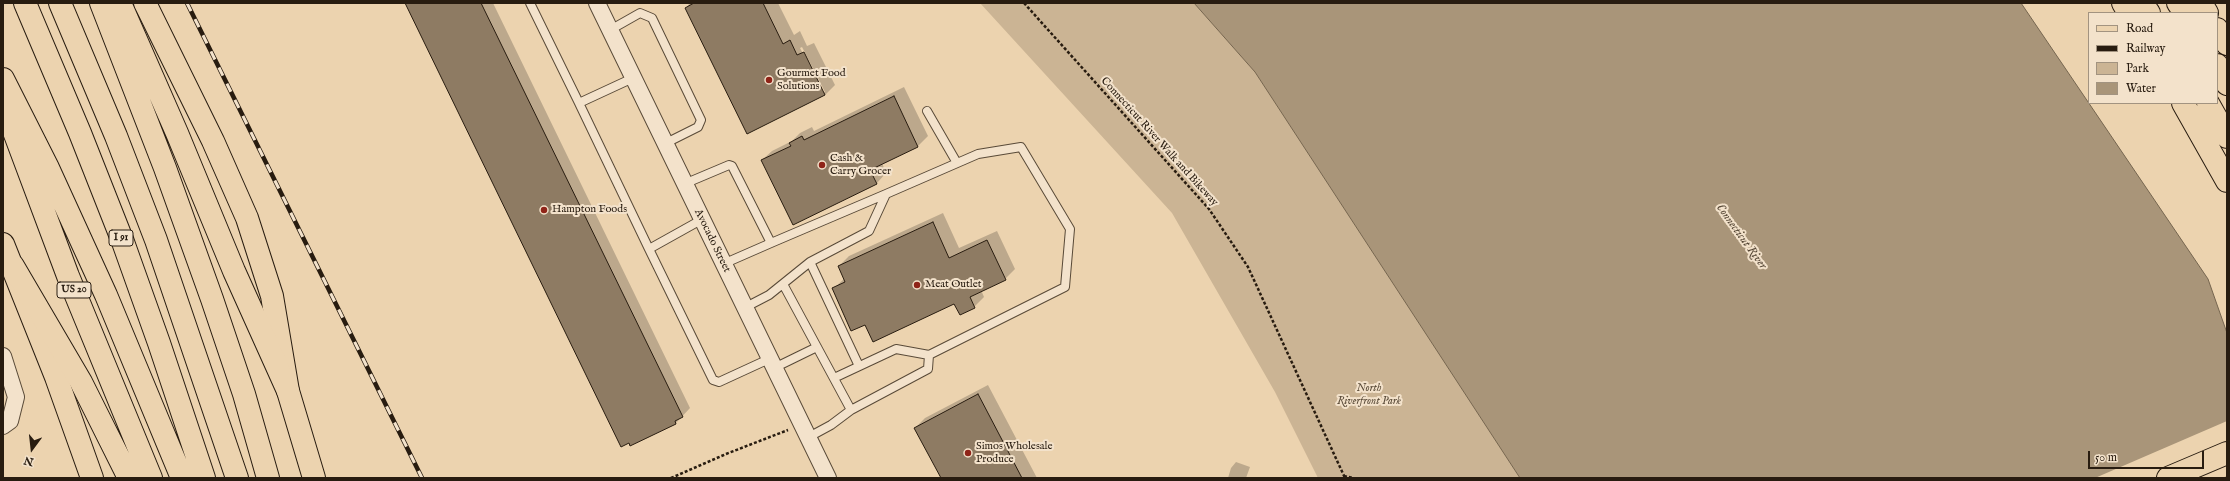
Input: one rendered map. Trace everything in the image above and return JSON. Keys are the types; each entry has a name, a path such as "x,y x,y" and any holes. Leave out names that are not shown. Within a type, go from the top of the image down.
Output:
{"main road":[{"name":"I 91","path":"25,3 80,133 120,235 159,343 204,478"},
{"path":"60,3 116,136 156,240 237,478"},
{"path":"101,3 121,29 177,133 234,271 288,391"},
{"path":"120,3 121,29 244,394 268,478"},
{"path":"145,3 219,154 247,218 272,296 288,391 306,457 310,478"},
{"path":"2122,3 2128,12"},
{"path":"2142,3 2148,12"},
{"path":"2178,3 2184,12"},
{"path":"2201,3 2206,12"},
{"path":"2218,30 2227,44"},
{"path":"2218,68 2227,84"},
{"path":"3,79 48,168 106,295 182,478"},
{"name":"US 20","path":"3,100 55,243 151,478"},
{"path":"2184,104 2227,180"},
{"path":"2209,104 2227,137"},
{"path":"3,244 13,266 92,478"},
{"path":"13,266 81,382 129,478"},
{"path":"2168,478 2227,453"},
{"path":"306,457 314,478"}],"street":[{"name":"Avocado Street","path":"597,3 664,144 828,478"},
{"path":"3,356 16,397 10,421 3,426"}],"lane":[{"path":"530,3 580,103 713,380 719,382 817,347"},
{"path":"610,30 640,13 652,18 698,113 701,120 698,127 664,144"},
{"path":"580,103 633,78"},
{"path":"927,111 957,163"},
{"path":"723,264 978,154 1021,147 1070,229 1065,287 929,355 896,349 834,378"},
{"path":"684,184 729,165 732,166 771,243"},
{"path":"744,308 769,295 810,262 869,232 886,194"},
{"path":"649,249 701,220"},
{"path":"810,262 859,366"},
{"path":"783,284 851,410"},
{"path":"804,431 831,425 851,410 928,369 929,355"}],"path":[{"name":"Connecticut River Walk and Bikeway","path":"1024,3 1209,209 1248,267 1345,477"},
{"path":"672,478 726,454 804,431"},
{"path":"1345,477 1352,478"}],"green space":[{"name":"North Riverfront Park","path":"980,3 1194,3 1255,72 1520,478 1318,478 1275,392 1172,213"}],"water":[{"name":"Connecticut River","path":"1194,3 2021,3 2208,279 2227,333 2227,478 1520,478 1255,72"}],"pier":[{"path":"2227,421 2227,476 2222,478 2095,478"}],"building":[{"name":"Hampton Foods","path":"405,3 481,3 683,417 675,421 676,424 630,446 629,443 621,447"},
{"name":"Gourmet Food Solutions","path":"694,3 763,3 783,44 790,40 797,55 804,52 825,95 747,134 685,8"},
{"name":"Cash & Carry Grocer","path":"894,96 918,147 870,170 877,184 793,225 761,160 791,146 789,143 802,136 804,140"},
{"name":"Meat Outlet","path":"933,222 949,258 987,240 1006,280 970,297 975,308 960,315 954,304 873,342 865,325 851,331 832,288 845,282 838,266"},
{"name":"Simos Wholesale Produce","path":"978,394 1022,478 941,478 914,428"}],"railway":[{"path":"187,3 422,478"}],"place":[{"name":"Gourmet Food Solutions","path":"769,80"},
{"name":"Cash & Carry Grocer","path":"822,165"},
{"name":"Hampton Foods","path":"544,210"},
{"name":"Meat Outlet","path":"917,285"},
{"name":"Simos Wholesale Produce","path":"968,453"}]}
